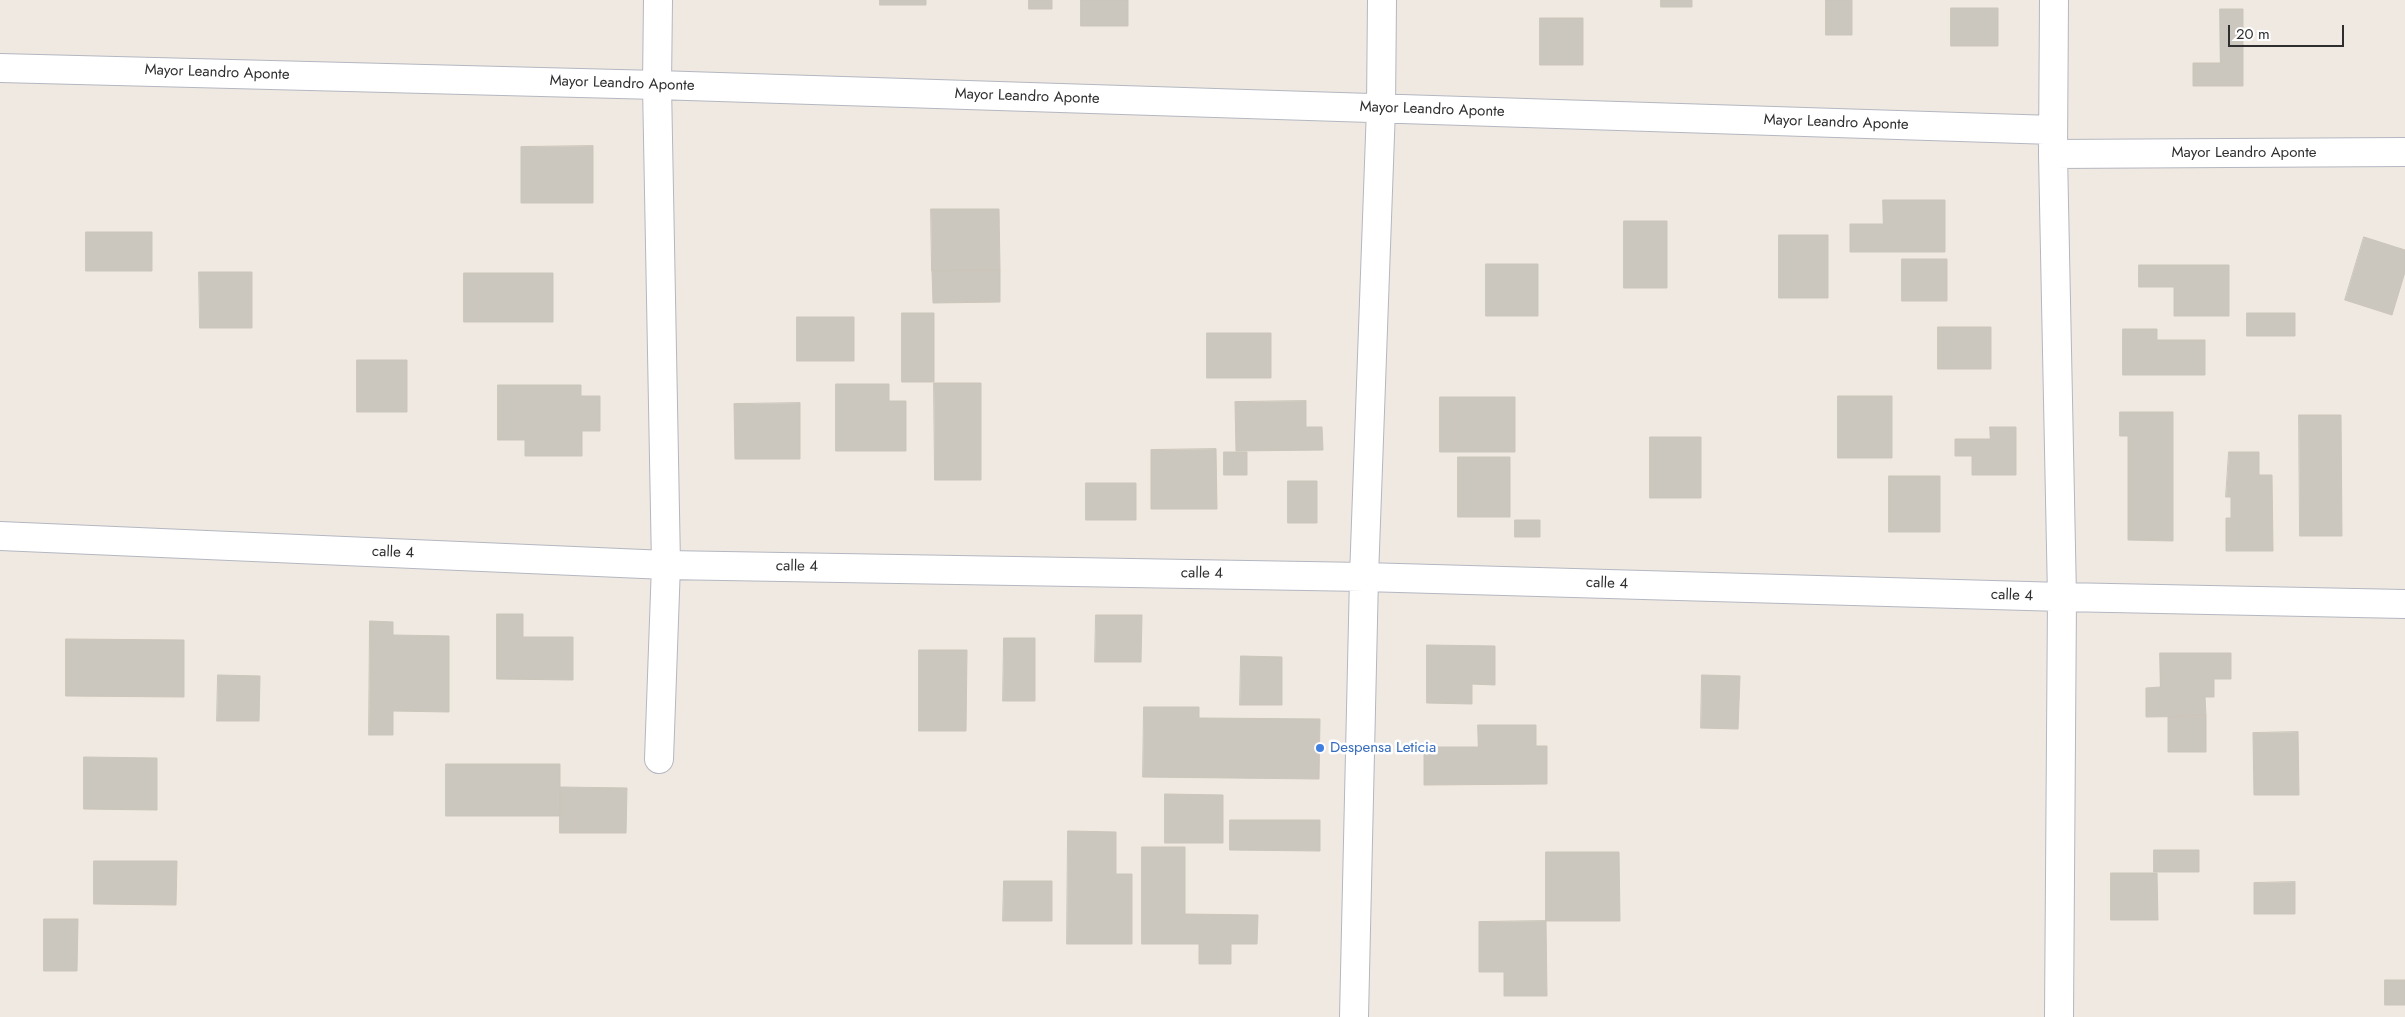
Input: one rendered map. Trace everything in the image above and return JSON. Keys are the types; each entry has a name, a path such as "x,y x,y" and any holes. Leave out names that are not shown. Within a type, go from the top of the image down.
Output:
{"street":[{"path":"658,0 657,85 666,564 658,759"},
{"path":"1354,1017 1364,577 1381,108 1382,0"},
{"path":"2054,0 2053,142 2062,597 2059,1017"},
{"name":"Mayor Leandro Aponte","path":"0,68 657,85 1381,108 2053,142 2405,152"},
{"name":"calle 4","path":"0,536 666,564 1364,577 2062,597 2405,604"}],"building":[{"path":"880,0 926,0 926,5 880,5"},
{"path":"1029,0 1052,0 1052,9 1029,9"},
{"path":"1081,0 1128,0 1128,26 1081,26"},
{"path":"1661,0 1692,0 1692,7 1661,7"},
{"path":"1826,0 1852,0 1852,35 1826,35"},
{"path":"1951,8 1998,8 1998,46 1951,46"},
{"path":"2220,9 2243,9 2243,86 2193,86 2193,63 2220,63"},
{"path":"1540,18 1583,18 1583,65 1540,65"},
{"path":"593,146 593,203 521,203 521,147"},
{"path":"1883,200 1945,200 1945,252 1850,252 1850,224 1883,224"},
{"path":"931,209 999,209 1000,270 932,271"},
{"path":"1624,221 1667,221 1667,288 1624,288"},
{"path":"86,232 152,232 152,271 86,271"},
{"path":"1779,235 1828,235 1828,298 1779,298"},
{"path":"2364,237 2405,250 2405,272 2392,315 2345,300"},
{"path":"1902,259 1947,259 1947,301 1902,301"},
{"path":"1486,264 1538,264 1538,316 1486,316"},
{"path":"2139,265 2229,265 2229,316 2174,316 2174,287 2139,287"},
{"path":"1000,270 1000,302 933,303 932,271"},
{"path":"199,272 252,272 252,328 200,328"},
{"path":"464,273 553,273 553,322 464,322"},
{"path":"902,313 934,313 934,382 902,382"},
{"path":"2247,313 2295,313 2295,336 2247,336"},
{"path":"797,317 854,317 854,361 797,361"},
{"path":"1938,327 1991,327 1991,369 1938,369"},
{"path":"2123,329 2157,329 2157,340 2205,340 2205,375 2123,375"},
{"path":"1207,333 1271,333 1271,378 1207,378"},
{"path":"357,360 407,360 407,412 357,412"},
{"path":"934,383 981,383 981,480 935,480"},
{"path":"836,384 889,384 889,401 906,401 906,451 836,451"},
{"path":"498,385 581,385 581,396 600,396 600,431 582,431 582,456 525,456 525,440 498,440"},
{"path":"1838,396 1892,396 1892,458 1838,458"},
{"path":"1440,397 1515,397 1515,452 1440,452"},
{"path":"1306,401 1306,427 1322,427 1323,450 1236,451 1235,402"},
{"path":"800,403 800,459 735,459 734,404"},
{"path":"2120,412 2173,412 2173,541 2128,540 2128,436 2120,436"},
{"path":"2299,415 2341,415 2342,536 2300,536"},
{"path":"1990,427 2016,427 2016,475 1972,475 1972,456 1955,456 1955,439 1990,439"},
{"path":"1650,437 1701,437 1701,498 1650,498"},
{"path":"1216,449 1217,509 1151,509 1151,450"},
{"path":"1224,452 1247,452 1247,475 1224,475"},
{"path":"2229,452 2259,452 2259,475 2272,475 2273,551 2226,551 2226,518 2231,518 2231,497 2226,497"},
{"path":"1458,457 1510,457 1510,517 1458,517"},
{"path":"1889,476 1940,476 1940,532 1889,532"},
{"path":"1288,481 1317,481 1317,523 1288,523"},
{"path":"1086,483 1136,483 1136,520 1086,520"},
{"path":"1515,520 1540,520 1540,537 1515,537"},
{"path":"497,614 523,614 523,637 573,637 573,680 497,679"},
{"path":"1096,615 1142,615 1141,662 1095,662"},
{"path":"370,621 393,622 393,635 449,636 449,712 393,711 393,735 369,735"},
{"path":"1004,638 1035,638 1035,701 1003,701"},
{"path":"66,639 184,640 184,697 66,696"},
{"path":"1427,645 1495,646 1495,685 1472,684 1472,704 1427,703"},
{"path":"919,650 967,650 966,731 919,731"},
{"path":"2160,653 2231,653 2231,679 2214,679 2214,697 2205,697 2206,716 2146,717 2146,688 2160,687"},
{"path":"1241,656 1282,657 1282,705 1240,705"},
{"path":"218,675 260,676 259,721 217,721"},
{"path":"1702,675 1740,676 1738,729 1701,728"},
{"path":"1144,707 1199,707 1199,718 1320,719 1319,779 1143,777"},
{"path":"2206,716 2206,752 2168,752 2168,717"},
{"path":"1478,725 1536,725 1536,746 1547,746 1547,784 1424,785 1424,747 1478,747"},
{"path":"2298,732 2299,795 2254,795 2253,733"},
{"path":"84,757 157,758 157,810 84,809"},
{"path":"446,764 560,764 560,816 446,816"},
{"path":"560,787 627,788 626,833 560,833"},
{"path":"1165,794 1223,795 1223,843 1165,843"},
{"path":"1230,820 1320,820 1320,851 1230,850"},
{"path":"1068,831 1116,832 1116,874 1132,874 1132,944 1067,944"},
{"path":"1142,847 1185,847 1185,914 1258,915 1257,944 1231,944 1231,964 1199,964 1199,944 1142,944"},
{"path":"2154,850 2199,850 2199,872 2154,872"},
{"path":"1546,852 1619,852 1620,921 1546,921"},
{"path":"94,861 177,861 176,905 94,904"},
{"path":"2111,873 2157,873 2158,920 2111,920"},
{"path":"1004,881 1052,881 1052,921 1003,921"},
{"path":"2295,882 2295,914 2254,914 2254,883"},
{"path":"44,919 78,919 77,971 44,971"},
{"path":"1546,921 1547,996 1504,996 1504,972 1479,972 1479,922"},
{"path":"2385,980 2405,980 2405,1005 2385,1005"}],"place":[{"name":"Despensa Leticia","path":"1320,748"}]}
